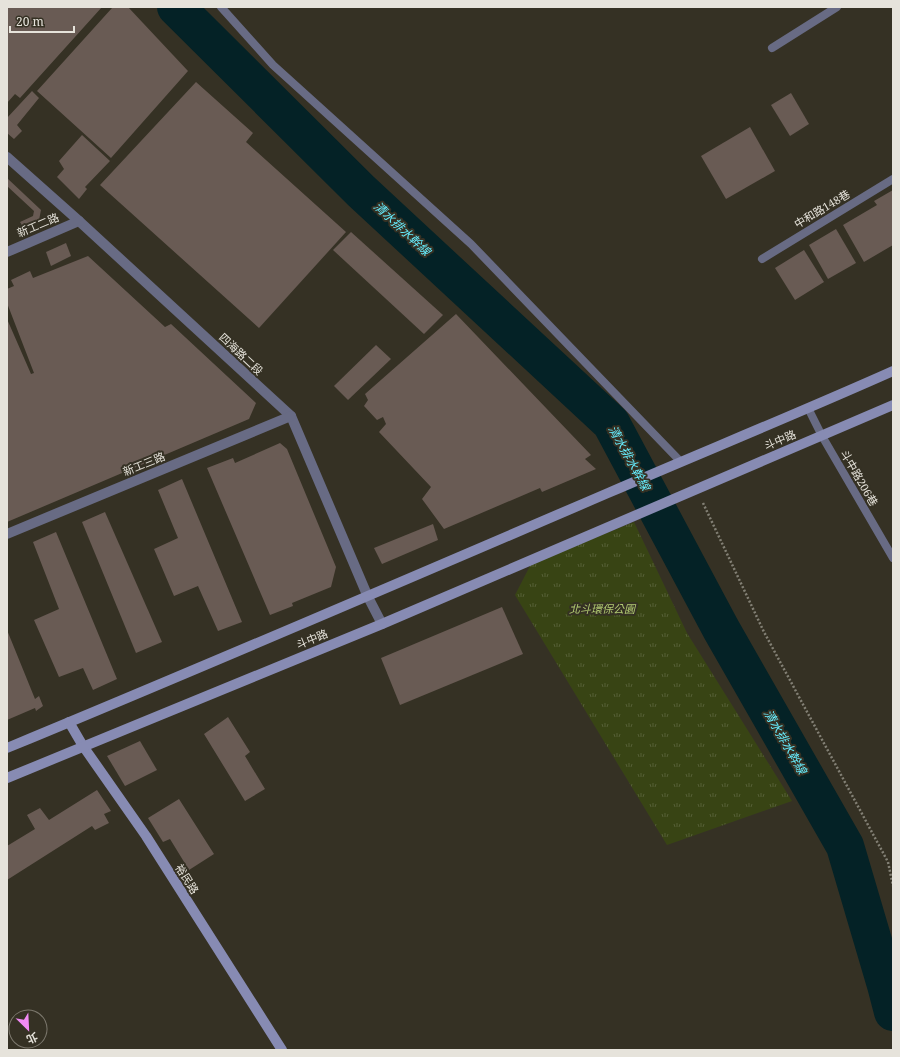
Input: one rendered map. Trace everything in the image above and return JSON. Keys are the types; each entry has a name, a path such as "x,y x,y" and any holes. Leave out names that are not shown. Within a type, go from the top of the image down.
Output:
{"main road":[{"name":"斗中路","path":"7,748 368,596 893,371"},
{"name":"斗中路","path":"7,778 382,624 696,488 893,405"},
{"name":"裕民路","path":"69,722 83,746 146,836 282,1050"}],"street":[{"name":"四海路二段","path":"7,157 79,221 291,416 368,596 382,624"},
{"name":"新工二路","path":"7,252 79,221"},
{"name":"新工三路","path":"7,534 291,416"}],"lane":[{"path":"221,7 273,65 471,244 680,462"},
{"path":"772,48 837,7"},
{"name":"中和路148巷","path":"762,259 893,179"},
{"name":"斗中路206巷","path":"808,408 822,436 893,558"}],"path":[{"path":"696,488 764,632 888,862 893,886"}],"green space":[{"name":"北斗環保公園","path":"634,522 687,633 792,801 667,845 515,595 531,564"}],"building":[{"path":"7,7 102,7 20,98 15,94 7,103"},
{"path":"111,7 128,7 188,71 111,158 37,91 112,8"},
{"path":"196,82 253,133 246,142 346,232 259,328 100,185"},
{"path":"32,91 39,98 17,125 22,131 14,139 7,133 7,118"},
{"path":"791,93 809,124 790,136 771,105"},
{"path":"750,127 775,171 726,199 701,156"},
{"path":"82,135 110,161 85,187 87,189 79,199 57,177 64,169 59,161"},
{"path":"7,178 41,210 39,220 23,227 20,222 33,216 34,211 7,186"},
{"path":"893,190 893,245 864,262 843,225 877,205 874,201"},
{"path":"836,229 856,263 828,279 809,245"},
{"path":"351,232 443,315 424,334 333,250"},
{"path":"66,243 71,256 51,266 46,252"},
{"path":"804,250 824,282 795,300 775,268"},
{"path":"88,256 165,327 171,324 256,403 249,419 7,522 7,319 31,374 34,373 7,303 7,289 14,286 11,280 30,271 33,278"},
{"path":"456,314 591,455 585,459 596,469 542,492 540,488 444,529 422,499 431,487 379,432 386,424 383,417 377,420 364,406 368,400 365,394"},
{"path":"376,345 391,359 348,400 334,386"},
{"path":"280,443 287,449 336,567 331,587 292,603 293,606 270,615 207,468 233,458 235,463"},
{"path":"182,479 242,622 218,631 198,586 174,596 154,549 178,538 158,490"},
{"path":"105,512 162,642 136,653 82,522"},
{"path":"433,524 438,540 382,564 374,548"},
{"path":"56,532 117,679 93,690 83,668 59,677 34,620 59,609 33,542"},
{"path":"502,607 523,654 400,705 381,658"},
{"path":"7,630 35,699 39,696 43,706 36,711 35,708 7,720"},
{"path":"228,717 250,752 245,756 265,789 245,801 204,734"},
{"path":"140,741 157,770 125,786 107,756"},
{"path":"97,790 111,811 104,814 109,823 95,830 92,826 7,880 7,846 35,829 27,815 40,808 49,820"},
{"path":"179,799 214,854 189,870 170,839 163,842 148,818"}],"waterway":[{"name":"清水排水幹線","path":"176,7 361,191 611,423 721,629 845,846 893,1012"}]}
